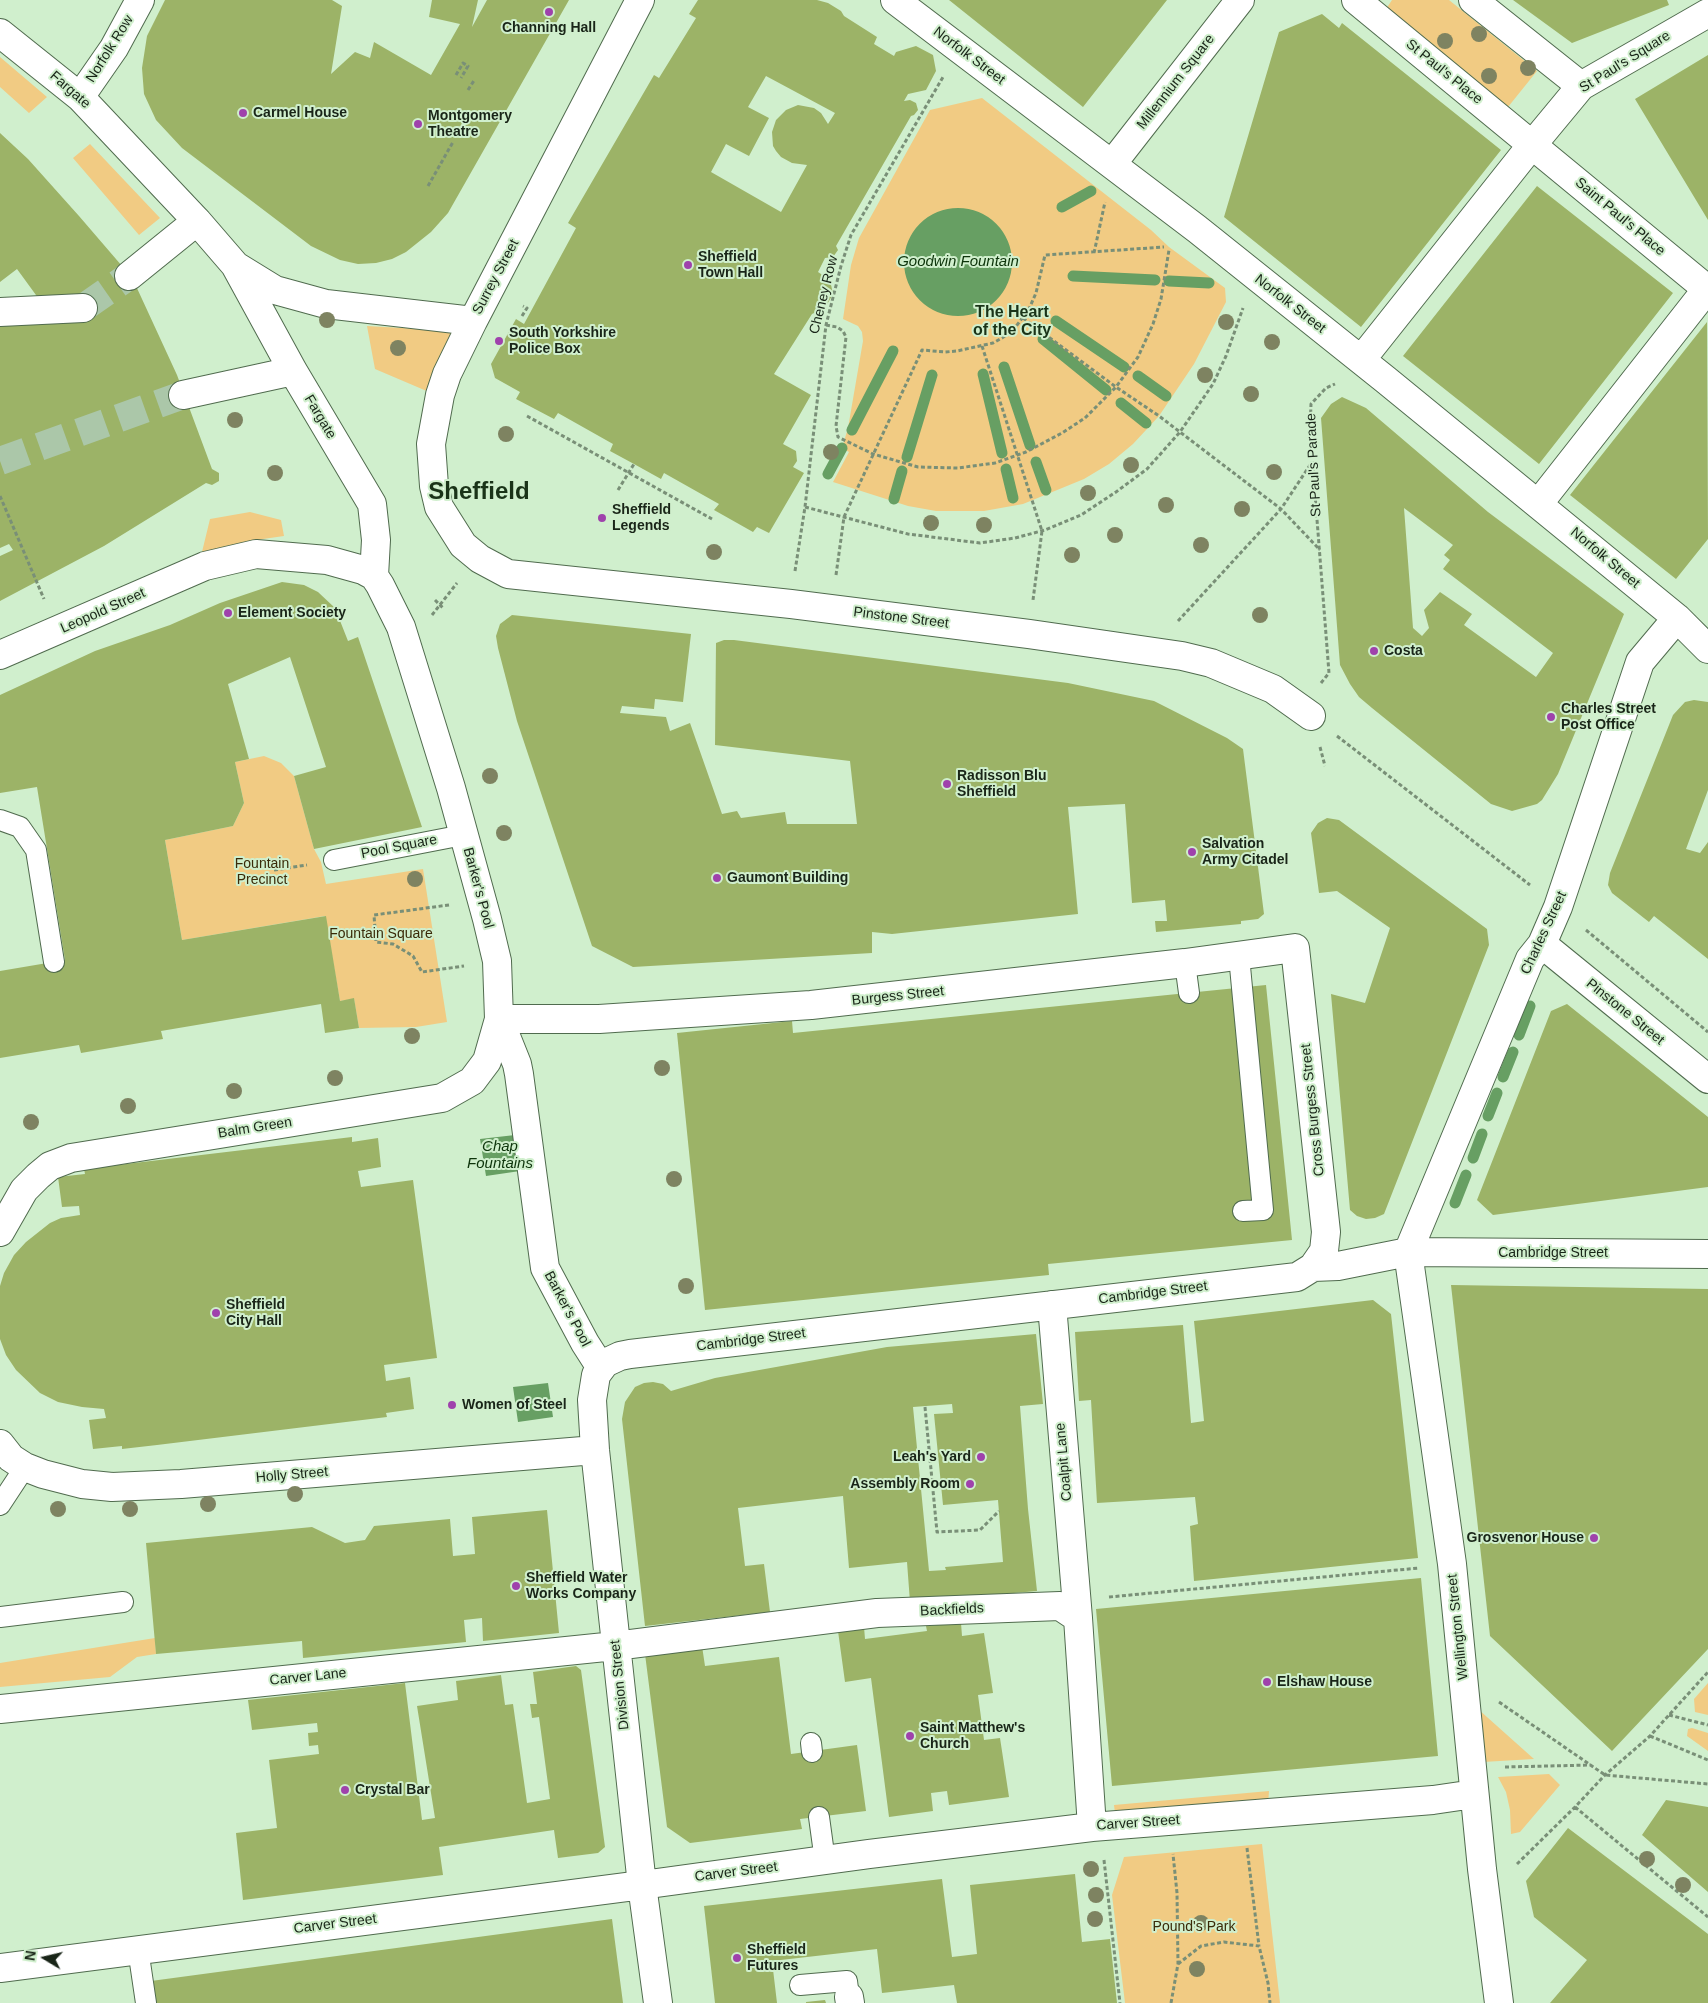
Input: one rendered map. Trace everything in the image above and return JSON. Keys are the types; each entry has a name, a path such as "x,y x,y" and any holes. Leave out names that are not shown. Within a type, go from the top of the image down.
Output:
{"street":[{"name":"Norfolk Row","path":"80,97 114,48 140,0"},
{"name":"Surrey Street","path":"480,559 463,545 439,507 432,467 431,444 440,395 472,321 640,0"},
{"name":"Norfolk Street","path":"895,0 1112,164 1361,360 1539,503 1677,618 1708,649"},
{"name":"Millennium Square","path":"1112,164 1240,0"},
{"name":"St Paul's Place","path":"1356,0 1532,145"},
{"path":"1473,0 1581,86"},
{"name":"St Paul's Square","path":"1532,145 1581,86 1708,13"},
{"name":"Fargate","path":"0,32 80,97 197,221 235,265 294,371 372,504 376,540 374,576"},
{"name":"Saint Paul's Place","path":"1532,145 1708,290"},
{"path":"1361,360 1532,145"},
{"path":"129,276 197,221"},
{"name":"Fargate","path":"235,265 275,290 326,304 472,321"},
{"path":"1539,503 1708,290"},
{"path":"0,312 83,308"},
{"path":"183,395 294,371"},
{"name":"Leopold Street","path":"0,655 205,566 256,554 327,560 362,570 374,576"},
{"name":"Pinstone Street","path":"480,559 508,574 832,609 1150,651 1211,663 1273,689 1307,712"},
{"name":"Barker's Pool","path":"374,576 401,627 406,648 452,788 497,960 499,1019 517,1064 527,1121 545,1268 585,1343 601,1368"},
{"name":"Charles Street","path":"1408,1252 1530,960 1542,944 1558,907 1640,662 1677,618"},
{"name":"Pinstone Street","path":"1542,944 1708,1079"},
{"name":"Burgess Street","path":"499,1019 599,1019 811,1005 1185,963 1295,948"},
{"name":"Cross Burgess Street","path":"1295,948 1326,1232 1324,1251 1313,1268"},
{"name":"Balm Green","path":"0,1232 24,1190 50,1166 71,1158 442,1098 472,1081 487,1061 499,1019"},
{"name":"Cambridge Street","path":"601,1368 605,1363 620,1356 630,1354 1297,1277 1313,1268 1338,1266 1408,1252 1708,1254"},
{"name":"Wellington Street","path":"1408,1252 1452,1564 1474,1794 1499,2003"},
{"name":"Coalpit Lane","path":"1052,1305 1077,1609"},
{"name":"Division Street","path":"601,1368 596,1375 592,1400 595,1450 642,1885 658,2003"},
{"name":"Holly Street","path":"0,1444 11,1458 24,1467 64,1481 89,1486 140,1487 595,1450"},
{"name":"Backfields","path":"615,1646 877,1614 1060,1606 1077,1609"},
{"path":"1077,1609 1096,1827"},
{"name":"Carver Lane","path":"0,1709 615,1646"},
{"name":"Carver Street","path":"0,1968 1096,1827 1433,1800 1474,1794"}],"lane":[{"path":"0,820 20,827 36,850 54,962"},
{"name":"Pool Square","path":"334,860 463,835"},
{"path":"1239,956 1263,1210 1243,1211"},
{"path":"1185,963 1189,992"},
{"path":"0,1505 24,1467"},
{"path":"0,1617 123,1602"},
{"path":"819,1817 825,1861"},
{"path":"138,1949 146,2003"},
{"path":"800,1985 847,1980 849,2000"}],"path":[{"name":"Cheney Row","path":"790,604 805,507 826,325 852,235 960,49"},
{"path":"456,75 463,63 468,66 461,78"},
{"path":"468,90 475,79"},
{"path":"428,186 453,142"},
{"path":"1094,253 1112,164"},
{"path":"826,325 837,327 843,331 846,338 836,426 838,437 873,454 918,467 944,469 989,464 1018,455 1051,440 1085,418 1116,387 1138,357 1153,324 1161,299 1169,247 1046,255 1036,293 1023,318 1002,338 982,346 946,352 922,350 873,454 844,517 832,609"},
{"path":"805,507 908,534 980,543 1015,538 1042,531 1081,515 1147,469 1180,432 1213,384 1226,356 1244,304 1251,273"},
{"path":"522,316 527,308 523,306"},
{"path":"1023,318 1180,432 1281,509 1320,550"},
{"path":"982,346 1042,531 1029,634"},
{"name":"St Paul's Parade","path":"1307,712 1329,673 1312,462 1310,430 1312,404 1326,388 1344,379 1361,360"},
{"path":"528,416 712,520"},
{"path":"1150,651 1281,509 1312,462"},
{"path":"618,490 634,464"},
{"path":"0,496 36,582"},
{"path":"406,648 439,604 480,559"},
{"path":"436,600 444,609"},
{"path":"1307,712 1558,907 1708,1032"},
{"path":"481,900 374,915 376,942 393,944 413,956 422,972 497,960"},
{"path":"925,1406 937,1532 980,1530 999,1511"},
{"path":"1077,1609 1195,1590 1452,1564"},
{"path":"1484,1882 1575,1807 1605,1774 1650,1736 1708,1672"},
{"path":"1463,1678 1605,1774 1708,1784"},
{"path":"1669,1715 1708,1725"},
{"path":"1650,1736 1708,1760"},
{"path":"1472,1768 1591,1765"},
{"path":"1575,1807 1708,1918"},
{"path":"1243,1816 1259,1946 1268,1983 1270,2003"},
{"path":"1168,1821 1177,1893 1178,1964 1172,2003"},
{"path":"1096,1827 1120,2003"},
{"path":"1178,1964 1201,1946 1224,1942 1259,1946"}],"green space":[{"path":"1392,0 1449,0 1537,71 1508,107 1386,9"},
{"path":"0,57 47,97 29,113 0,87"},
{"path":"982,98 1151,230 1169,247 1225,288 1226,302 1194,364 1159,416 1133,444 1109,464 1084,479 1023,504 984,511 936,511 908,506 833,482 849,452 842,448 848,428 863,341 862,332 858,326 843,319 851,265 859,238 930,110"},
{"path":"90,144 160,218 139,235 73,158"},
{"path":"367,326 455,331 429,392 375,369"},
{"path":"250,512 281,520 284,536 202,552 210,519"},
{"name":"Fountain Square","path":"264,756 281,763 294,776 314,849 321,862 326,884 423,869 447,1022 416,1027 359,1028 354,999 340,1001 325,916 182,940 165,840 233,826 244,803 235,762"},
{"path":"155,1638 156,1654 137,1657 110,1677 0,1687 0,1663"},
{"path":"1708,1683 1708,1715 1695,1712 1694,1699"},
{"path":"1478,1709 1534,1759 1483,1762"},
{"path":"1692,1728 1708,1733 1708,1751 1687,1736 1688,1729"},
{"path":"1549,1774 1560,1785 1520,1832 1511,1834 1510,1810 1506,1792 1498,1777"},
{"path":"1269,1791 1268,1805 1116,1821 1114,1805"},
{"name":"Pound's Park","path":"1262,1844 1280,2003 1125,2003 1112,1895 1124,1857"}],"water":[{"name":"Goodwin Fountain","path":"958,208 979,212 996,224 1008,241 1012,262 1008,283 996,300 979,312 958,316 937,312 920,300 908,283 904,262 908,241 920,224 937,212"},
{"name":"Chap Fountains","path":"515,1135 520,1171 486,1176 480,1139"},
{"path":"548,1383 553,1417 518,1422 513,1387"}],"building":[{"path":"165,0 332,0 342,6 331,74 355,52 370,58 374,42 431,75 460,24 429,17 432,0 478,0 472,27 487,0 569,0 448,213 431,232 406,252 392,259 376,263 358,264 340,260 311,246 182,148 156,120 144,94 142,68 147,36"},
{"name":"Sheffield Town Hall","path":"698,0 817,0 828,3 841,11 844,16 877,37 874,44 894,56 896,52 916,46 933,55 936,71 926,90 908,94 904,101 910,100 916,103 918,110 911,116 836,246 838,250 833,257 825,258 818,272 830,280 833,294 825,308 812,314 774,374 811,395 783,444 796,451 797,461 793,467 804,473 769,533 757,527 753,532 714,510 719,504 664,473 661,479 610,451 613,444 558,413 554,419 516,399 520,392 495,378 491,364 516,319 524,324 576,228 568,223 654,75 659,78 696,18 689,14","holes":["766,76 835,113 828,124 821,113 814,108 798,105 786,110 776,120 772,132 773,146 776,151 781,157 792,163 807,165 781,212 711,172 726,144 749,156 769,118 748,107"]},
{"path":"949,0 1167,0 1083,107"},
{"path":"1513,0 1667,0 1669,5 1572,43"},
{"path":"1322,14 1339,28 1342,23 1501,150 1361,327 1224,217 1279,32"},
{"path":"1708,55 1708,220 1635,99"},
{"path":"0,133 28,159 79,216 122,266 136,286 177,375 212,469 219,473 219,481 212,485 206,483 104,546 0,601 0,556 13,550 9,544 0,548 0,318 44,306 17,269 0,282"},
{"path":"1537,186 1673,293 1539,464 1403,356"},
{"path":"1707,322 1708,539 1676,579 1570,495"},
{"path":"1342,397 1366,408 1488,512 1624,614 1558,774 1542,800 1537,804 1512,811 1491,804 1359,697 1340,665 1321,418 1331,404","holes":["1404,508 1453,545 1444,555 1450,560 1443,569 1553,653 1536,677 1464,625 1472,614 1440,592 1424,610 1429,628 1422,636 1413,628"]},
{"name":"Fountain Precinct","path":"282,582 304,585 318,592 335,608 348,641 358,637 422,827 314,849 294,776 326,767 290,657 228,684 249,759 235,762 244,803 233,826 165,840 182,940 326,916 340,1001 354,998 359,1028 325,1033 321,1004 161,1031 163,1039 81,1053 79,1045 0,1058 0,971 65,960 37,787 0,793 0,695 95,651 170,625 220,603"},
{"path":"512,615 691,634 683,702 655,699 654,709 622,706 620,713 666,717 670,731 690,723 722,814 737,811 741,818 785,812 787,824 857,824 850,761 715,745 716,643 724,640 1068,683 1154,701 1227,738 1243,749 1264,914 1258,919 1241,921 1241,924 1156,932 1155,921 1167,921 1165,900 1132,903 1125,804 1068,807 1078,914 892,934 872,932 872,953 633,967 592,946 517,721 498,648 496,636 500,624"},
{"path":"1694,700 1708,702 1708,790 1686,849 1700,853 1708,842 1708,959 1654,916 1649,922 1612,893 1608,885 1610,873 1673,715 1685,702"},
{"path":"1327,818 1339,820 1487,929 1489,945 1384,1214 1366,1219 1357,1216 1350,1210 1331,994 1365,1003 1390,928 1337,891 1319,893 1311,833 1318,823"},
{"path":"1266,985 1292,1240 1048,1264 1049,1275 705,1310 677,1033 792,1021 793,1033"},
{"path":"1567,1004 1708,1117 1708,1187 1493,1215 1477,1200 1551,1011"},
{"name":"Sheffield City Hall","path":"352,1137 352,1142 378,1138 381,1167 358,1171 361,1187 413,1180 437,1358 384,1365 386,1381 410,1377 414,1409 386,1413 387,1417 122,1449 122,1446 93,1449 89,1420 106,1418 104,1409 58,1402 40,1393 16,1370 6,1355 0,1339 0,1286 4,1273 14,1255 26,1242 50,1223 61,1218 80,1215 79,1206 62,1207 58,1177 85,1174 84,1169"},
{"name":"Grosvenor House","path":"1451,1285 1708,1289 1708,1649 1612,1751 1490,1636"},
{"path":"1373,1300 1391,1314 1418,1558 1194,1581 1190,1526 1198,1524 1195,1497 1097,1503 1091,1400 1079,1401 1075,1332 1183,1325 1191,1423 1204,1421 1194,1321"},
{"path":"1036,1334 1043,1404 1020,1406 1037,1591 910,1602 907,1562 849,1568 843,1496 738,1508 745,1566 764,1564 770,1612 645,1626 622,1419 625,1402 635,1387 653,1382 663,1384 671,1391 715,1378 887,1347","holes":["952,1404 953,1413 934,1414 943,1505 998,1500 1003,1562 945,1567 946,1570 929,1571 913,1407"]},
{"path":"547,1510 559,1633 483,1641 482,1618 464,1620 466,1642 303,1658 302,1641 156,1654 146,1543 312,1527 345,1543 365,1540 374,1526 450,1519 453,1556 475,1554 472,1517"},
{"name":"Elshaw House","path":"1421,1578 1438,1756 1112,1786 1096,1609"},
{"path":"961,1623 962,1636 984,1633 993,1693 978,1695 984,1740 1000,1738 1009,1797 949,1805 947,1791 931,1793 933,1811 889,1817 871,1678 845,1682 838,1631 864,1627 865,1639 927,1631 926,1626"},
{"path":"702,1646 705,1666 779,1657 791,1754 857,1745 866,1811 800,1819 802,1829 690,1843 667,1827 645,1654"},
{"path":"576,1666 581,1670 605,1847 598,1853 558,1858 554,1830 439,1847 443,1875 243,1900 236,1833 277,1828 269,1760 319,1754 318,1745 309,1746 308,1733 318,1732 317,1723 252,1730 248,1700 405,1683 422,1820 435,1818 417,1706 458,1700 456,1681 501,1675 505,1705 513,1704 527,1803 550,1799 539,1717 532,1718 530,1704 537,1704 533,1672"},
{"path":"1666,1800 1708,1807 1708,1892 1642,1835"},
{"path":"1568,1828 1708,1934 1708,2003 1550,2003 1587,1960 1534,1917 1526,1881"},
{"path":"1075,1874 1082,1942 1110,1939 1117,2003 957,2003 954,1985 882,1993 877,1949 772,1961 777,2003 715,2003 704,1906 942,1879 952,1957 977,1954 970,1885"},
{"path":"612,1919 623,2003 153,2003 151,1981"},
{"path":"825,2000 826,2003 806,2003 806,2002"}],"waterway":[{"path":"1062,207 1091,191"},
{"path":"1073,276 1155,280"},
{"path":"1169,281 1209,283"},
{"path":"1056,321 1124,367"},
{"path":"1043,339 1106,390"},
{"path":"852,430 893,351"},
{"path":"1004,367 1030,445"},
{"path":"983,374 1002,453"},
{"path":"907,457 932,375"},
{"path":"1138,376 1166,396"},
{"path":"1121,403 1146,423"},
{"path":"828,474 842,448"},
{"path":"1036,462 1046,490"},
{"path":"1006,469 1013,498"},
{"path":"894,499 902,471"},
{"path":"1519,1035 1530,1006"},
{"path":"1503,1077 1513,1052"},
{"path":"1488,1116 1497,1093"},
{"path":"1473,1158 1482,1134"},
{"path":"1455,1203 1466,1175"}],"tunnel":[{"path":"83,308 129,276"},
{"path":"0,461 183,395"}],"place":[{"name":"Channing Hall","path":"549,12"},
{"name":"Carmel House","path":"243,113"},
{"name":"Montgomery Theatre","path":"418,124"},
{"name":"Sheffield Town Hall","path":"688,265"},
{"name":"South Yorkshire Police Box","path":"499,341"},
{"name":"Sheffield Legends","path":"602,518"},
{"name":"Element Society","path":"228,613"},
{"name":"Costa","path":"1374,651"},
{"name":"Charles Street Post Office","path":"1551,717"},
{"name":"Radisson Blu Sheffield","path":"947,784"},
{"name":"Salvation Army Citadel","path":"1192,852"},
{"name":"Gaumont Building","path":"717,878"},
{"name":"Sheffield City Hall","path":"216,1313"},
{"name":"Women of Steel","path":"452,1405"},
{"name":"Leah's Yard","path":"981,1457"},
{"name":"Assembly Room","path":"970,1484"},
{"name":"Grosvenor House","path":"1594,1538"},
{"name":"Sheffield Water Works Company","path":"516,1586"},
{"name":"Elshaw House","path":"1267,1682"},
{"name":"Saint Matthew's Church","path":"910,1736"},
{"name":"Crystal Bar","path":"345,1790"},
{"name":"Sheffield Futures","path":"737,1958"}],"district":[{"name":"The Heart of the City","path":"1012,322"},
{"name":"Sheffield","path":"479,492"}]}
